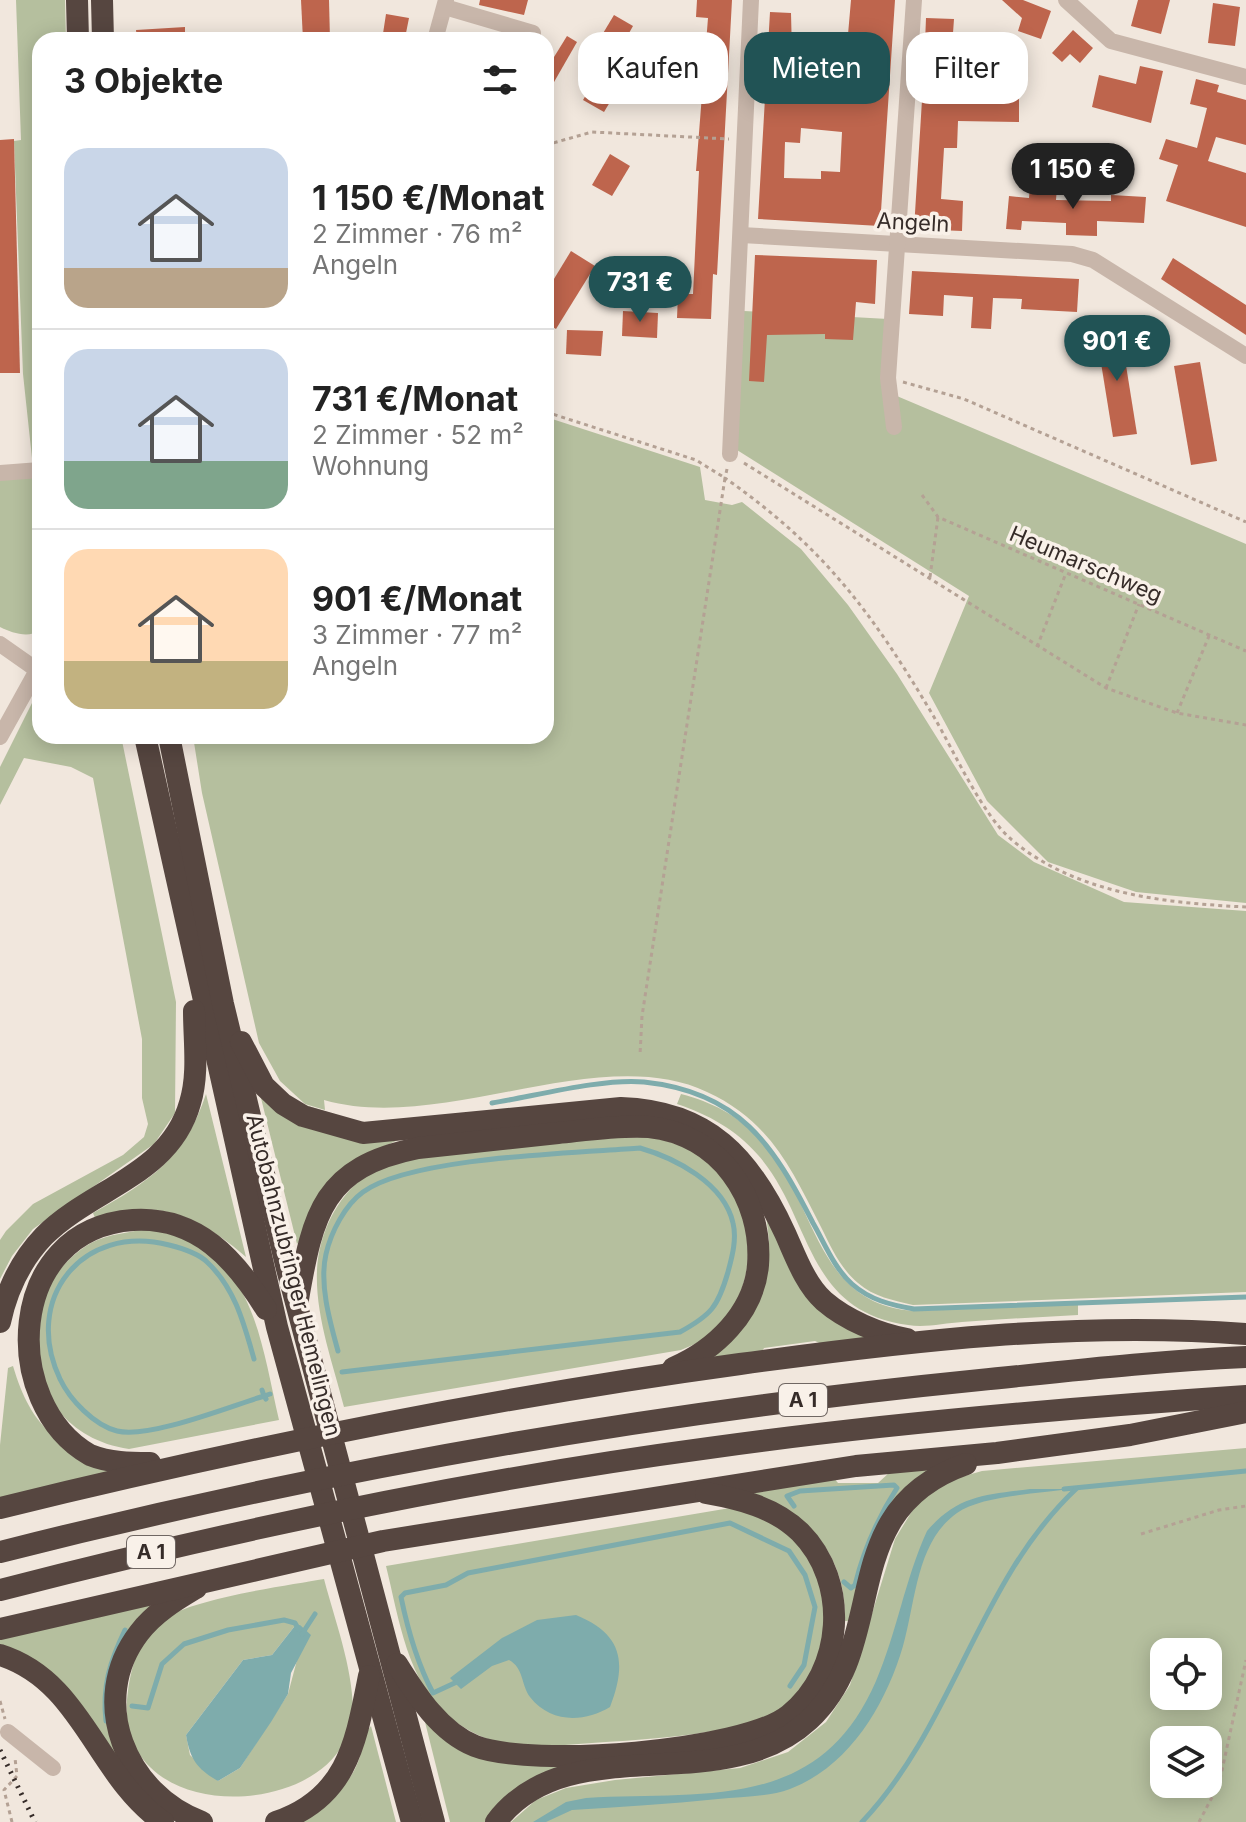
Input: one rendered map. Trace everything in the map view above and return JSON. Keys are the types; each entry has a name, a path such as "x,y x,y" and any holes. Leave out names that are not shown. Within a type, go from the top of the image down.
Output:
{"highway":[{"path":"77,0 78,32"},
{"path":"102,0 103,32"},
{"name":"Autobahnzubringer Hemelingen","path":"147,744 277,1327 412,1822"},
{"name":"Autobahnzubringer Hemelingen","path":"171,744 223,1004 297,1308 434,1822"},
{"path":"0,1322 21,1265 46,1235 133,1177 161,1153 177,1132 190,1105 195,1080 194,966"},
{"path":"223,1004 264,1086 303,1116 336,1128 363,1133 403,1131 621,1108 651,1109 685,1119 714,1134 742,1159 772,1205 805,1276 822,1300 872,1328 896,1337 936,1340"},
{"path":"297,1308 315,1219 331,1194 354,1170 387,1154 418,1148 609,1128 650,1127 704,1145 723,1162 742,1186 754,1214 760,1242 757,1272 736,1322 689,1361 651,1376"},
{"path":"176,1465 114,1462 91,1455 68,1443 42,1417 27,1393 17,1360 24,1298 40,1268 73,1238 92,1227 153,1219 182,1226 207,1239 239,1267 277,1327"},
{"path":"0,1508 176,1465 353,1427 651,1376 936,1340 1088,1330 1246,1334"},
{"name":"A 1","path":"0,1552 364,1468 735,1408 907,1387 1246,1357"},
{"name":"A 1","path":"0,1590 120,1559 373,1504 708,1448 904,1424 1246,1396"},
{"path":"0,1629 383,1541 685,1490 856,1466 997,1453 1130,1435 1246,1412"},
{"path":"496,1822 526,1794 552,1780 589,1771 742,1755 790,1734 810,1720 831,1693 856,1630 874,1556 885,1529 901,1504 922,1483 937,1475 997,1453"},
{"path":"386,1645 421,1699 449,1732 477,1746 503,1753 558,1757 709,1744 770,1728 804,1701 833,1645 835,1614 827,1577 813,1548 786,1521 744,1500 685,1490"},
{"path":"202,1822 160,1798 135,1771 119,1733 116,1690 127,1651 140,1631 162,1609 213,1578"},
{"path":"0,1655 20,1662 56,1687 129,1793 163,1822"},
{"path":"276,1822 323,1795 348,1763 370,1671"}],"street":[{"path":"730,454 751,0"},
{"path":"912,32 914,0"},
{"path":"1066,0 1111,41 1246,77"},
{"path":"437,32 445,3 530,32"},
{"path":"894,427 888,378 908,104"},
{"name":"Angeln","path":"741,235 1072,254 1093,260 1246,356"},
{"path":"0,473 32,471"},
{"path":"0,644 32,663"},
{"path":"0,737 32,678"},
{"path":"8,1732 53,1768"}],"path":[{"path":"554,143 592,132 745,140"},
{"path":"888,378 964,399 1246,522"},
{"path":"554,415 696,460 772,511 832,567 884,635 972,785 1009,838 1040,859 1122,895 1246,907"},
{"path":"640,1055 642,1016 730,454 1106,688 1177,713 1246,725"},
{"path":"922,495 938,517 929,578"},
{"name":"Heumarschweg","path":"938,517 1246,651"},
{"path":"1037,647 1066,573"},
{"path":"1106,688 1139,604"},
{"path":"1177,713 1209,636"},
{"path":"1141,1534 1219,1510 1246,1506"},
{"path":"1199,1822 1219,1784 1246,1660"},
{"path":"12,1822 4,1790 13,1780"}],"green space":[{"path":"16,0 65,0 66,32 32,32 32,458 23,374 14,141 21,140"},
{"path":"744,311 888,319 885,391 1246,544 1246,903 1136,892 1048,862 987,801 929,693 969,596 737,450"},
{"path":"554,420 700,467 705,500 732,505 742,502 801,549 848,605 897,674 998,835 1034,862 1124,902 1246,911 1246,1292 913,1305 884,1297 858,1283 841,1264 788,1166 763,1132 729,1104 707,1092 664,1079 618,1077 569,1081 418,1106 370,1107 324,1100 325,1110 305,1104 280,1081 259,1043 202,793 194,744 554,744"},
{"path":"32,477 30,634 0,627 0,480"},
{"path":"32,703 32,744 123,744 176,1002 175,1113 154,1144 33,1229 12,1256 0,1279 0,1240 6,1231 33,1204 123,1155 144,1137 148,1124 142,1098 142,1039 93,778 71,767 24,758 0,805 0,767"},
{"path":"259,1090 405,1137 378,1149 297,1244"},
{"path":"206,1094 246,1257 211,1231 176,1214 138,1209 95,1218 93,1213 148,1179 163,1166 187,1135"},
{"path":"681,1094 724,1110 760,1139 779,1163 836,1270 856,1290 882,1305 916,1311 1078,1303 1078,1315 921,1326 874,1316 848,1301 829,1282 776,1180 758,1155 721,1124 677,1104"},
{"path":"647,1137 677,1144 704,1158 722,1176 736,1198 744,1221 748,1246 746,1271 739,1295 726,1317 708,1336 681,1350 344,1407 319,1305 318,1257 331,1218 346,1195 365,1176 386,1166 457,1151 544,1142"},
{"path":"766,1215 798,1277 874,1338 826,1346 815,1341 764,1348 760,1355 708,1363 769,1240"},
{"path":"151,1228 185,1239 211,1255 231,1275 246,1299 257,1327 279,1420 129,1449 93,1438 65,1418 46,1391 36,1361 35,1328 44,1296 62,1267 97,1240"},
{"path":"13,1366 29,1405 49,1432 76,1452 113,1472 0,1499 0,1445 8,1368"},
{"path":"1246,1448 1246,1822 511,1822 536,1800 566,1788 740,1768 788,1752 826,1722 850,1685 895,1539 917,1503 947,1481 982,1471"},
{"path":"933,1468 924,1474 850,1621 845,1621 839,1578 832,1558 821,1541 791,1512 752,1493 834,1478 838,1483 878,1483 890,1472"},
{"path":"730,1508 756,1515 778,1526 796,1542 820,1582 824,1630 818,1656 802,1690 769,1720 662,1738 539,1746 507,1744 492,1741 464,1728 437,1705 425,1688 407,1649 386,1566"},
{"path":"324,1579 346,1660 353,1713 343,1744 321,1769 289,1787 252,1796 213,1795 177,1785 148,1765 130,1734 128,1691 136,1656 155,1625 168,1616 210,1601","holes":["294,1627 297,1660 288,1694 240,1768 218,1781 190,1755 186,1735 243,1660 272,1655"]},
{"path":"158,1601 127,1636 122,1762 110,1750 66,1687 43,1667 0,1646 0,1638"},
{"path":"423,1714 443,1733 569,1762 486,1822 450,1822"},
{"path":"371,1726 396,1822 300,1822 334,1796 354,1772"}],"water":[{"path":"1030,1489 1069,1489 981,1502 957,1513 943,1525 925,1556 903,1646 887,1690 863,1731 848,1749 811,1779 782,1792 764,1795 572,1810 546,1822 533,1822 566,1802 586,1798 715,1793 754,1786 791,1774 823,1754 852,1724 876,1681 927,1531 961,1503 986,1495"},
{"path":"576,1615 604,1631 617,1652 619,1664 615,1691 610,1707 600,1712 568,1718 548,1712 530,1697 520,1672 509,1660 492,1666 461,1689 450,1678 502,1638 537,1620"},
{"path":"300,1625 311,1635 291,1673 288,1694 240,1768 218,1781 196,1762 186,1735 243,1660 272,1655 294,1627"}],"building":[{"path":"301,0 329,0 330,32 303,32"},
{"path":"480,0 528,0 524,15 479,5"},
{"path":"697,0 732,0 728,73 728,32 707,32 708,18 696,17"},
{"path":"851,0 895,0 890,75 890,32 848,32"},
{"path":"1002,0 1023,0 1051,11 1041,39 1018,31 1022,18"},
{"path":"1138,0 1170,0 1161,34 1131,26"},
{"path":"1213,3 1240,7 1235,46 1208,43"},
{"path":"770,12 791,13 791,32 769,32"},
{"path":"386,14 409,18 406,32 383,32"},
{"path":"614,15 633,26 630,32 604,32"},
{"path":"926,18 954,19 953,32 925,32"},
{"path":"185,27 185,32 136,30"},
{"path":"1073,30 1093,48 1080,63 1070,54 1062,62 1052,53"},
{"path":"567,36 577,42 554,82 554,57"},
{"path":"1140,66 1163,71 1151,123 1092,107 1099,75 1136,84"},
{"path":"1196,79 1219,85 1217,92 1246,100 1246,145 1216,137 1208,161 1246,173 1246,227 1166,201 1178,165 1159,159 1166,139 1197,148 1207,108 1190,104"},
{"path":"590,104 609,104 604,112"},
{"path":"701,104 726,104 717,275 713,274 711,319 677,318 678,294 693,294 699,171 696,171"},
{"path":"765,104 888,104 880,226 758,219","holes":["801,128 842,132 840,172 821,171 821,179 784,178 785,142 800,143"]},
{"path":"922,104 1019,104 1019,122 958,121 957,148 944,148 941,199 963,201 962,231 914,229"},
{"path":"14,139 20,373 0,373 0,140"},
{"path":"610,154 630,166 612,196 592,185"},
{"path":"1030,185 1057,187 1056,200 1111,201 1111,195 1146,197 1144,223 1097,221 1097,236 1066,235 1066,223 1022,221 1021,230 1006,229 1009,196 1029,198"},
{"path":"571,251 595,266 556,329 554,328 554,279"},
{"path":"755,255 877,260 875,304 856,302 853,340 825,339 825,334 767,335 764,382 749,381"},
{"path":"1173,258 1246,305 1246,335 1161,279"},
{"path":"912,271 1079,279 1077,312 1021,309 1022,299 993,298 991,329 971,328 973,297 944,295 943,316 909,314"},
{"path":"623,311 658,313 657,338 622,336"},
{"path":"1120,328 1137,434 1113,437 1096,332"},
{"path":"567,330 603,331 601,356 566,354"},
{"path":"1200,362 1217,461 1191,465 1174,366"}],"waterway":[{"path":"492,1103 627,1081 677,1088 705,1097 729,1110 767,1146 846,1278 866,1294 897,1306 914,1309 1246,1297"},
{"path":"338,1351 325,1290 324,1266 328,1246 350,1204 363,1192 386,1180 455,1164 640,1148 668,1158 709,1184 720,1196 733,1223 734,1248 721,1294 706,1315 680,1332 342,1372"},
{"path":"254,1359 237,1307 225,1283 203,1259 179,1248 138,1241 110,1245 86,1257 68,1274 55,1296 49,1321 50,1349 60,1379 84,1411 108,1428 131,1432 169,1426 264,1396 262,1390"},
{"path":"266,1399 264,1396 270,1394"},
{"path":"1064,1489 1246,1471"},
{"path":"794,1506 787,1496 800,1491 894,1485 897,1488 872,1535 855,1585 851,1588 844,1582"},
{"path":"862,1822 894,1784 920,1742 1014,1566 1042,1526 1076,1489"},
{"path":"459,1681 433,1693 410,1634 401,1597 405,1593 446,1585 468,1573 730,1523 789,1551 805,1575 815,1607 804,1665 790,1686"},
{"path":"302,1634 315,1614"},
{"path":"132,1706 148,1708 162,1664 184,1644 228,1630 284,1620 295,1623 299,1630"},
{"path":"106,1721 108,1674 125,1630"}],"railway":[{"path":"0,1750 35,1822"}]}
